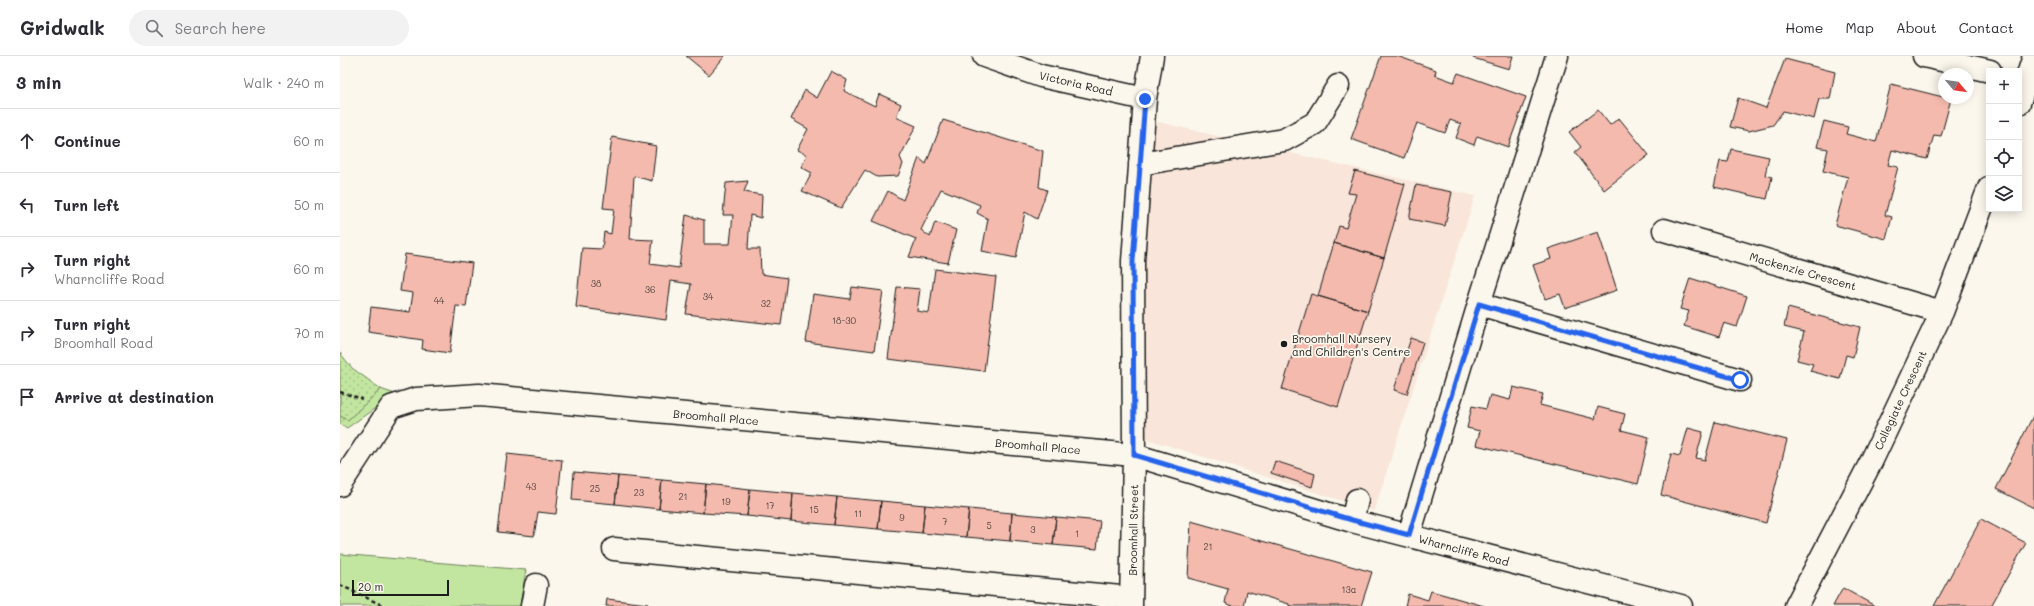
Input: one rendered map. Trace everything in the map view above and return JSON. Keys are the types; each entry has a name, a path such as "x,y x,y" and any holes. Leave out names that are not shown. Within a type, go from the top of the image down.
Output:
{"street":[{"name":"Victoria Road","path":"984,56 1041,76 1145,99"},
{"name":"Broomhall Street","path":"1131,602 1134,455 1133,261 1145,99 1152,56"},
{"path":"1409,535 1479,304 1557,56"},
{"path":"1924,56 1986,70"},
{"path":"2023,79 2034,56"},
{"path":"1140,164 1284,140 1315,123 1338,86"},
{"name":"Collegiate Crescent","path":"1796,606 1871,462 1942,312 1986,196"},
{"name":"Mackenzie Crescent","path":"1664,230 1942,312"},
{"path":"1479,304 1740,380"},
{"name":"Broomhall Place","path":"340,485 391,408 416,399 479,395 1134,455"},
{"name":"Wharncliffe Road","path":"1134,455 1355,510 1409,535 1681,606"},
{"path":"614,549 1131,602"},
{"path":"532,606 536,585"}],"path":[{"path":"340,585 384,606"}],"shaded area":[{"name":"Broomhall Nursery and Children's Centre","path":"1149,120 1475,196 1374,511 1135,435"}],"green space":[{"path":"340,353 352,368 381,389 348,420 340,416"},
{"path":"340,375 395,394 347,428 340,424"},
{"path":"340,554 526,570 520,606 340,606"}],"building":[{"path":"686,56 725,56 709,75"},
{"path":"1381,56 1397,56 1436,70 1435,75 1454,82 1458,73 1526,97 1508,147 1477,136 1474,145 1456,138 1461,124 1450,120 1445,133 1417,123 1404,158 1351,139"},
{"path":"1473,56 1513,56 1509,69 1473,58"},
{"path":"1785,59 1835,72 1830,99 1819,99 1814,119 1783,111 1773,125 1749,131 1730,127 1738,98 1766,108"},
{"path":"831,71 847,80 844,91 875,106 879,94 901,104 896,117 916,126 900,157 903,164 898,176 877,177 865,170 841,208 802,191 812,173 801,167 807,155 797,150 808,129 791,119 805,90 817,98"},
{"path":"1891,84 1938,96 1938,104 1950,104 1941,136 1934,135 1927,159 1892,150 1888,165 1898,167 1885,215 1892,217 1886,239 1835,225 1848,177 1823,171 1828,149 1817,147 1824,121 1848,127 1846,134 1876,142"},
{"path":"1598,110 1610,125 1619,118 1649,155 1604,190 1575,152 1581,147 1569,132"},
{"path":"943,120 1043,151 1039,187 1047,190 1037,219 1025,212 1016,258 982,251 988,219 977,213 980,205 941,189 921,230 930,237 935,222 956,230 948,263 909,257 916,239 873,221 888,191 903,200 919,158 926,164"},
{"path":"612,137 656,146 652,181 634,176 630,239 653,240 650,264 679,268 686,215 704,220 704,244 730,244 733,215 723,215 726,183 748,181 744,192 762,195 761,218 750,215 748,249 760,249 761,274 787,278 781,325 686,314 691,284 671,281 666,320 576,307 582,248 602,249 604,232 611,234 614,209 603,208"},
{"path":"1731,149 1769,157 1765,175 1772,177 1767,199 1714,187 1720,161 1728,162"},
{"path":"1355,171 1405,184 1384,258 1334,243 1339,226 1346,228 1356,194 1348,193"},
{"path":"1416,185 1452,192 1445,226 1409,219"},
{"path":"1598,232 1617,290 1565,308 1560,294 1545,299 1533,265 1551,259 1548,249"},
{"path":"1334,243 1384,258 1368,311 1318,296"},
{"path":"405,254 472,263 466,307 456,306 450,353 422,349 423,340 368,332 371,307 410,312 413,293 400,291"},
{"path":"935,269 996,277 984,371 888,359 897,287 920,289 917,311 929,313"},
{"path":"1690,278 1747,296 1737,327 1724,323 1719,337 1684,326 1689,311 1680,309"},
{"path":"852,287 883,291 874,351 806,342 813,294 850,299"},
{"path":"1311,294 1368,311 1338,407 1282,389"},
{"path":"1788,308 1860,327 1853,357 1846,355 1840,379 1810,371 1813,364 1797,360 1804,332 1784,327"},
{"path":"1411,338 1423,342 1407,394 1394,390"},
{"path":"1513,387 1543,394 1540,405 1595,419 1598,407 1625,414 1621,430 1649,437 1638,484 1476,445 1480,431 1467,428 1472,406 1486,409 1490,395 1510,400"},
{"path":"2034,414 2034,508 1996,489"},
{"path":"1715,422 1787,440 1766,523 1661,495 1671,454 1680,456 1688,428 1703,432 1696,458 1705,460"},
{"path":"507,454 562,460 556,514 538,512 534,536 498,532"},
{"path":"1275,461 1315,474 1312,487 1271,473"},
{"path":"574,472 618,476 615,504 572,500"},
{"path":"618,476 662,480 659,509 615,504"},
{"path":"662,480 706,484 703,513 659,509"},
{"path":"706,484 750,489 747,516 703,513"},
{"path":"750,489 793,493 791,521 747,516"},
{"path":"793,493 837,497 834,525 791,521"},
{"path":"837,497 881,501 878,529 834,525"},
{"path":"881,501 925,505 922,533 878,529"},
{"path":"925,505 969,509 966,537 922,533"},
{"path":"969,509 1012,513 1010,541 966,537"},
{"path":"1012,513 1056,517 1053,545 1010,541"},
{"path":"1056,517 1100,521 1097,549 1053,545"},
{"path":"1981,519 2026,543 1991,606 1934,606"},
{"path":"1191,521 1372,572 1361,606 1289,606 1289,604 1247,591 1244,606 1233,606 1225,603 1228,589 1188,578"},
{"path":"1843,588 1875,606 1833,606"},
{"path":"1431,591 1484,606 1405,606 1408,594 1428,600"},
{"path":"607,599 648,604 647,606 606,606"}],"place":[{"name":"Broomhall Nursery and Children's Centre","path":"1284,344"}],"route":[{"path":"1145,99 1133,261 1134,455 1352,520 1409,535 1479,304 1740,380"}]}
